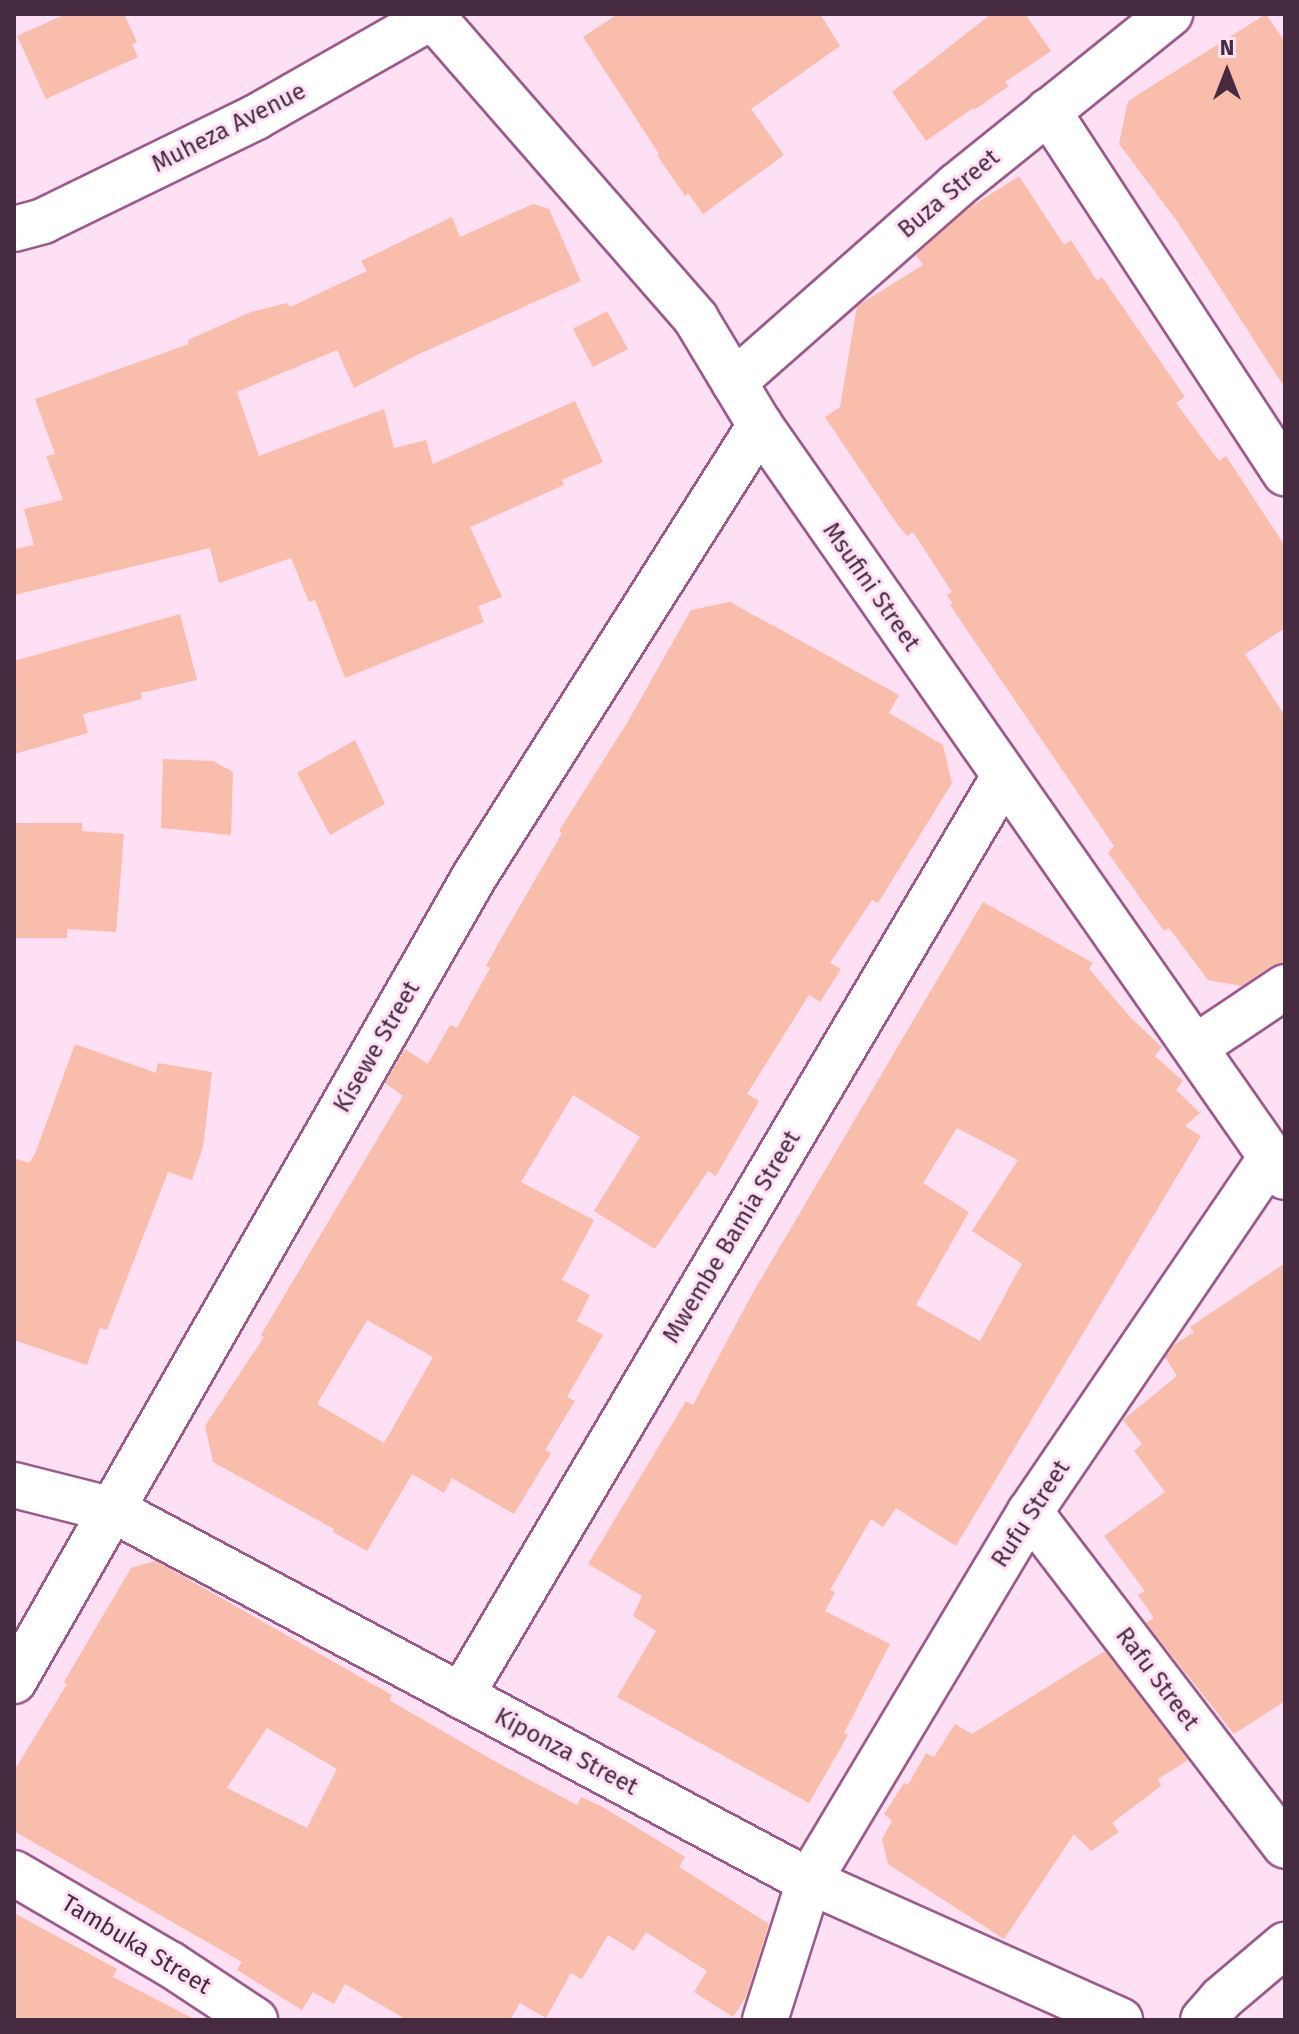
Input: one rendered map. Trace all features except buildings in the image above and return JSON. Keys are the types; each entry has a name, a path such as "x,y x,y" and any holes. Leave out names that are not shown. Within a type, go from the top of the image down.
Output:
{"street":[{"name":"Buza Street","path":"734,382 956,186 1170,14"},
{"name":"Muheza Avenue","path":"14,229 43,221 256,117 435,15"},
{"name":"Msufini Street","path":"435,15 696,319 760,425 1003,778 1197,1046 1278,1167"},
{"path":"1048,111 1281,458"},
{"name":"Kisewe Street","path":"14,1681 474,877 760,425"},
{"name":"Mwembe Bamia Street","path":"461,1696 1003,778"},
{"path":"1197,1046 1285,987"},
{"name":"Rufu Street","path":"765,2020 809,1881 1030,1512 1278,1167"},
{"name":"Kiponza Street","path":"14,1485 113,1510 809,1881 1120,2020"},
{"name":"Rafu Street","path":"1030,1512 1285,1846"},
{"name":"Tambuka Street","path":"14,1873 244,2016"},
{"path":"1203,2020 1221,1999 1285,1945"}]}
